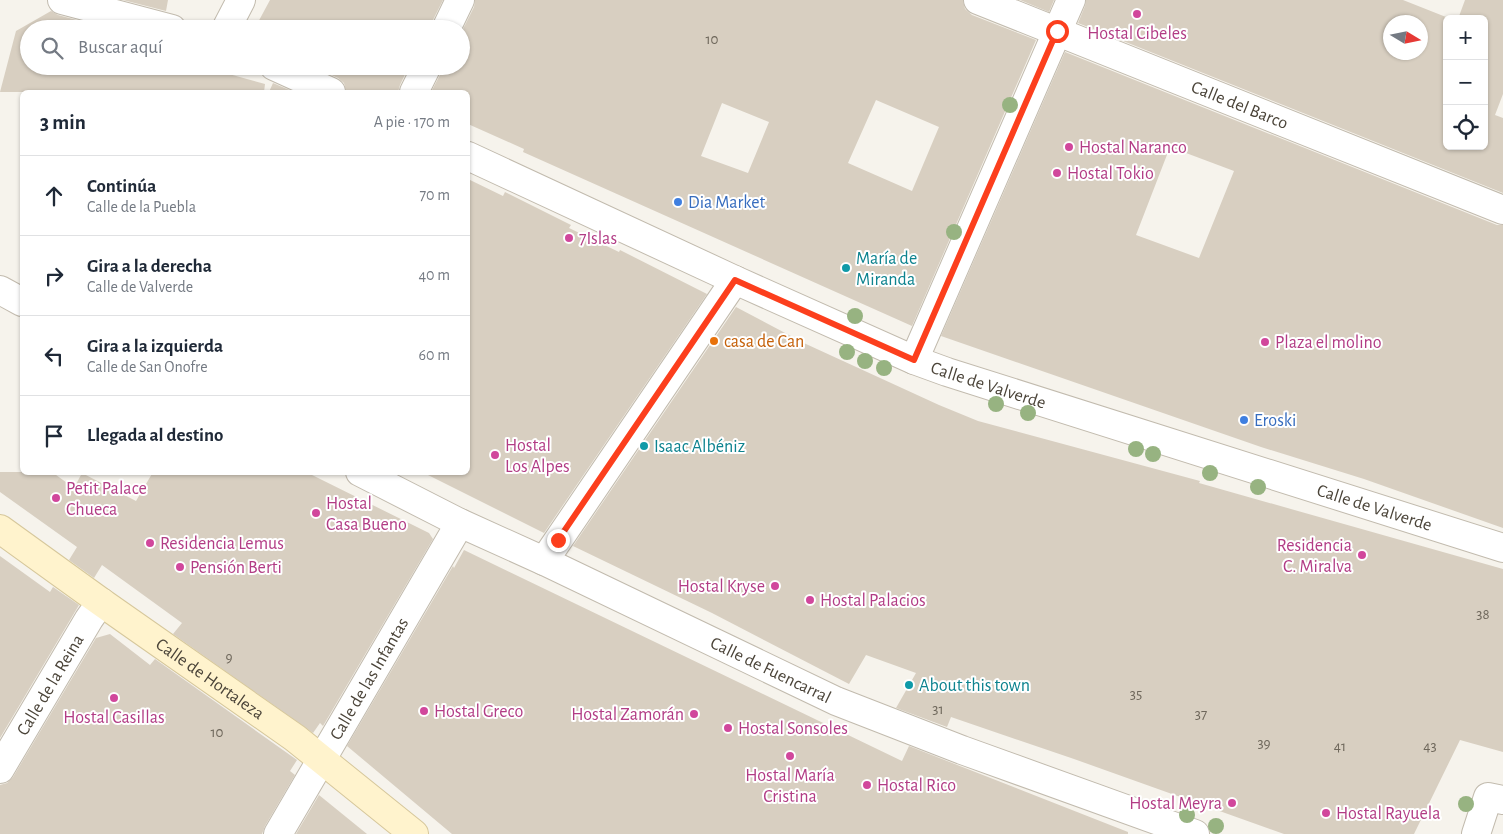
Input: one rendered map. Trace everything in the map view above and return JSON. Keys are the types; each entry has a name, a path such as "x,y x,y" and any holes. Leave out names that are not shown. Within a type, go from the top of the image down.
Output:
{"street":[{"path":"62,0 138,20"},
{"path":"231,20 241,0"},
{"path":"450,20 460,0"},
{"name":"Calle del Barco","path":"978,0 1503,210"},
{"path":"914,360 1071,0"},
{"path":"294,75 327,90"},
{"path":"415,90 422,75"},
{"name":"Calle de Valverde","path":"470,157 735,280 914,360 1503,548"},
{"path":"544,561 735,280"},
{"path":"0,290 20,301"},
{"name":"Calle de Fuencarral","path":"366,475 460,523 544,561 836,701 1186,833"},
{"name":"Calle de las Infantas","path":"278,834 460,523"},
{"name":"Calle de Hortaleza","path":"0,529 279,726 414,834"},
{"name":"Calle de la Reina","path":"0,769 84,627 101,602"},
{"path":"1476,834 1488,797 1503,800"}],"building":[{"path":"123,0 168,0 166,11"},
{"path":"270,0 443,0 433,20 259,20"},
{"path":"475,0 963,0 965,9 972,15 1036,40 912,326 523,152 524,149 470,125 470,90 432,90 440,75 470,75 470,20 468,20 474,7","holes":["876,100 939,127 912,191 848,163","722,103 769,122 748,173 701,156"]},
{"path":"1020,0 1054,0 1049,12"},
{"path":"1086,0 1403,0 1443,16 1443,150 1488,150 1488,15 1459,15 1465,0 1503,0 1503,94 1495,115 1503,118 1503,193 1078,23"},
{"path":"51,11 77,20 35,20"},
{"path":"20,29 20,75 232,75 265,84 264,90 20,90 20,92 0,92 16,31"},
{"path":"1065,52 1497,225 1503,225 1503,528 1364,479 1261,447 941,336","holes":["1170,147 1234,171 1199,258 1136,235"]},
{"path":"332,75 405,75 399,90 346,90 344,83"},
{"path":"273,83 289,90 270,90"},
{"path":"470,180 503,196 505,192 571,225 569,228 619,252 620,250 707,294 544,533 428,475 470,475"},
{"path":"736,307 806,344 978,421 1200,481 1199,483 1503,569 1503,752 1460,740 1414,834 1284,834 951,717 947,727 896,708 916,673 866,655 849,684 712,613 573,546"},
{"path":"0,472 20,472 20,475 56,475 74,488 81,475 86,475 136,501 151,475 312,475 429,533 433,539 323,726 320,723 313,733 173,634 182,623 102,565 94,578 69,560 77,547 0,492"},
{"path":"464,550 902,761 909,746 1128,832 1128,834 452,834 347,746"},
{"path":"0,556 50,592 53,587 79,605 0,738"},
{"path":"110,634 150,665 155,659 297,760 290,771 295,775 262,834 0,834 0,785 7,783 13,777 96,638"},
{"path":"319,795 367,834 296,834"}],"place":[{"name":"Hostal Cibeles","path":"1137,14"},
{"name":"Hostal Naranco","path":"1069,147"},
{"name":"Hostal Tokio","path":"1057,173"},
{"name":"Dia Market","path":"678,202"},
{"name":"7Islas","path":"569,238"},
{"name":"María de Miranda","path":"846,268"},
{"name":"casa de Can","path":"714,341"},
{"name":"Plaza el molino","path":"1265,342"},
{"name":"Eroski","path":"1244,420"},
{"name":"Isaac Albéniz","path":"644,446"},
{"name":"Hostal Los Alpes","path":"495,455"},
{"name":"Petit Palace Chueca","path":"56,498"},
{"name":"Hostal Casa Bueno","path":"316,513"},
{"name":"Residencia Lemus","path":"150,543"},
{"name":"Residencia C. Miralva","path":"1362,555"},
{"name":"Pensión Berti","path":"180,567"},
{"name":"Hostal Kryse","path":"775,586"},
{"name":"Hostal Palacios","path":"810,600"},
{"name":"About this town","path":"909,685"},
{"name":"Hostal Casillas","path":"114,698"},
{"name":"Hostal Greco","path":"424,711"},
{"name":"Hostal Zamorán","path":"694,714"},
{"name":"Hostal Sonsoles","path":"728,728"},
{"name":"Hostal María Cristina","path":"790,756"},
{"name":"Hostal Rico","path":"867,785"},
{"name":"Hostal Meyra","path":"1232,803"},
{"name":"Hostal Rayuela","path":"1326,813"}],"route":[{"path":"558,540 735,280 914,360 1057,31"}]}
